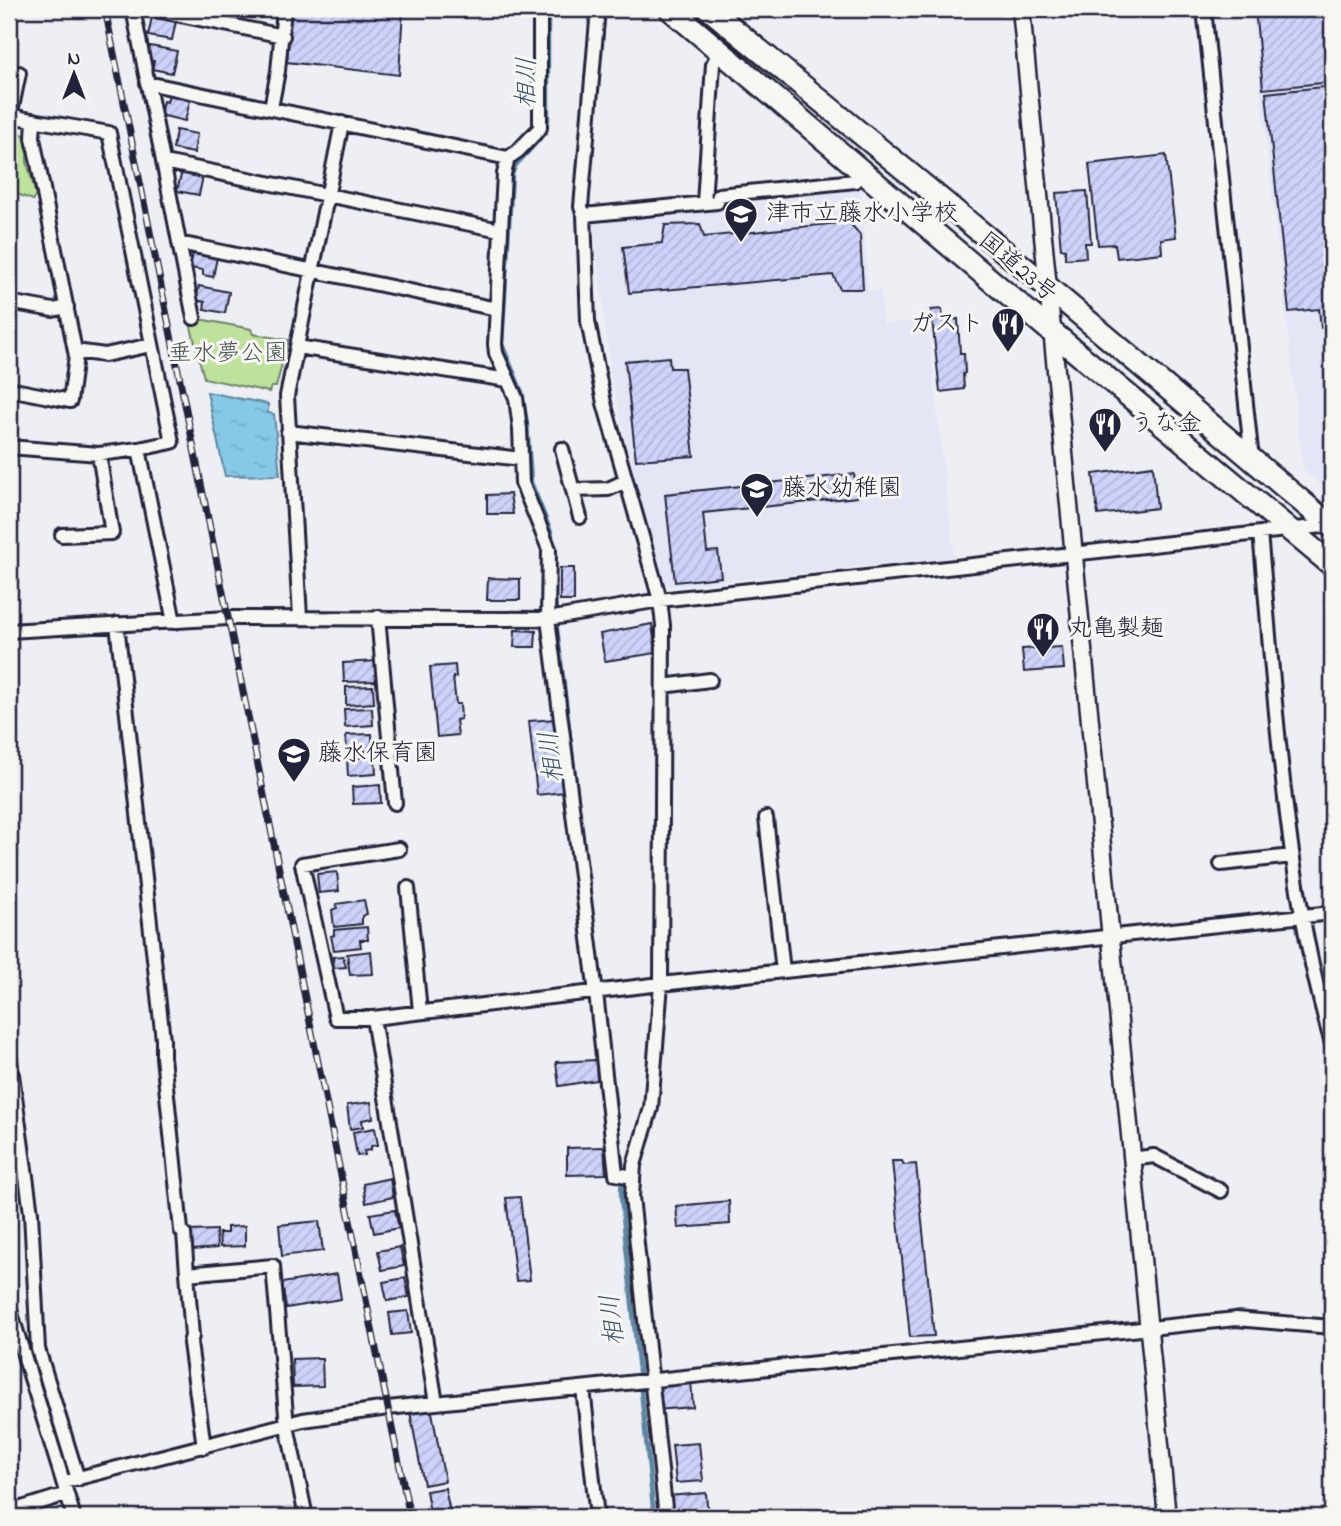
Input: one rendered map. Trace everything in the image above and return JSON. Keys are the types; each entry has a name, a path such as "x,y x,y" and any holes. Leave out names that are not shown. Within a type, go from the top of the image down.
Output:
{"highway":[{"name":"国道23号","path":"670,9 1332,565"},
{"name":"国道23号","path":"718,12 1332,526"}],"street":[{"path":"132,9 194,318"},
{"path":"151,9 283,36"},
{"path":"271,108 283,36 284,9"},
{"path":"540,9 540,128 508,158 504,174 496,354 518,409 522,483 549,549 554,618 601,992 625,1176 632,1197 649,1379 666,1517"},
{"path":"598,9 581,207 584,215 588,321 604,403 660,600 663,625 661,984 650,1108 625,1176"},
{"path":"1021,9 1167,1517"},
{"path":"1204,9 1252,461"},
{"path":"704,203 713,64 720,51"},
{"path":"9,447 99,454 172,442 109,133 10,117 19,74"},
{"path":"147,83 508,158"},
{"path":"9,389 70,401 75,351 33,138 34,120"},
{"path":"300,617 287,397 342,123"},
{"path":"164,162 500,230"},
{"path":"584,215 717,202 719,195 855,181"},
{"path":"179,243 497,309"},
{"path":"9,302 53,310 67,307"},
{"path":"75,351 105,355 151,345"},
{"path":"297,346 508,380"},
{"path":"288,432 521,459"},
{"path":"139,449 174,622"},
{"path":"562,449 580,517"},
{"path":"62,534 112,533 99,454"},
{"path":"573,491 608,489 626,481"},
{"path":"9,631 228,618 378,617 452,623 554,618 660,600 1332,526"},
{"path":"1260,534 1292,856 1301,917 1332,1044"},
{"path":"378,617 394,803"},
{"path":"117,624 187,1275 192,1336 190,1343 204,1447"},
{"path":"663,686 710,680"},
{"path":"766,818 783,971"},
{"path":"398,849 302,864 336,1018 373,1018 661,984 1332,914"},
{"path":"1221,864 1292,856"},
{"path":"408,888 420,1012"},
{"path":"373,1018 436,1403"},
{"path":"9,1053 31,1213 38,1349 78,1479"},
{"path":"1132,1159 1154,1156 1221,1191"},
{"path":"187,1275 273,1266 288,1426 306,1517"},
{"path":"9,1307 74,1517"},
{"path":"9,1512 65,1488 78,1479 303,1420 649,1379 1236,1319 1332,1327"},
{"path":"583,1388 597,1517"}],"shaded area":[{"path":"1251,9 1332,9 1332,496 1303,469"},
{"path":"856,187 862,191 868,291 881,290 883,324 927,319 954,557 670,587 663,582 640,503 611,376 594,226 597,222 724,210 724,199"}],"green space":[{"path":"12,123 16,124 18,131 27,138 27,162 36,195 33,200 9,191"},
{"name":"垂水夢公園","path":"189,319 251,329 253,334 288,340 276,387 271,387 269,392 204,378"}],"water":[{"path":"207,392 268,404 268,413 274,414 280,475 225,476"}],"building":[{"path":"291,9 403,9 399,75 287,62"},
{"path":"1255,9 1332,9 1332,82 1263,89"},
{"path":"152,17 176,21 172,40 148,36"},
{"path":"150,46 177,51 172,73 152,69 154,61 147,60"},
{"path":"1332,86 1332,327 1321,328 1319,309 1289,312 1266,93"},
{"path":"169,94 190,101 185,121 160,115 163,101 167,102"},
{"path":"176,130 197,134 194,153 173,149"},
{"path":"1166,155 1176,237 1161,239 1162,253 1117,258 1115,244 1098,245 1089,164"},
{"path":"182,171 203,176 199,195 177,191"},
{"path":"1087,191 1091,243 1085,243 1086,257 1065,259 1065,249 1061,249 1056,193"},
{"path":"849,222 860,235 863,289 840,289 833,275 629,293 623,247 662,243 665,225 700,224 704,237"},
{"path":"193,253 217,257 213,277 203,275 203,270 190,268"},
{"path":"199,286 229,292 225,313 204,309 205,302 196,300"},
{"path":"942,309 943,321 958,319 960,353 964,353 965,373 964,389 940,392 931,310"},
{"path":"669,357 670,368 684,368 694,456 636,460 625,361"},
{"path":"1153,466 1157,508 1098,515 1093,474"},
{"name":"藤水幼稚園","path":"854,474 857,497 703,513 707,552 718,551 721,577 675,582 665,494"},
{"path":"510,494 513,514 487,514 487,495"},
{"path":"560,568 574,568 574,601 560,601"},
{"path":"488,578 520,579 520,600 487,600"},
{"path":"652,624 656,653 605,661 600,634"},
{"path":"515,630 536,631 535,647 514,647"},
{"name":"丸亀製麺","path":"1062,647 1064,669 1024,672 1022,649"},
{"path":"378,661 379,681 344,682 343,663"},
{"path":"455,665 456,677 453,677 456,704 460,704 461,719 456,720 458,735 437,737 430,667"},
{"path":"373,686 374,703 346,705 346,687"},
{"path":"372,708 373,725 345,727 344,709"},
{"path":"556,719 564,792 537,795 529,721"},
{"path":"372,734 373,751 347,752 346,735"},
{"path":"375,757 376,774 348,776 347,758"},
{"path":"380,785 381,803 353,804 352,787"},
{"path":"337,872 339,891 319,893 317,874"},
{"path":"364,900 367,914 362,916 362,924 334,927 332,910 337,908 336,904"},
{"path":"367,927 368,940 360,940 361,947 334,950 331,936 334,935 334,930"},
{"path":"371,951 373,974 350,975 347,954"},
{"path":"343,956 346,967 334,968 333,957"},
{"path":"596,1060 597,1080 559,1086 556,1062"},
{"path":"371,1102 373,1118 362,1120 363,1127 350,1129 347,1105"},
{"path":"375,1128 378,1145 364,1151 365,1155 357,1156 353,1132"},
{"path":"604,1147 606,1174 567,1175 567,1148"},
{"path":"892,1161 902,1161 904,1165 916,1164 934,1336 910,1337"},
{"path":"390,1178 393,1197 366,1203 363,1184"},
{"path":"520,1197 530,1280 516,1281 506,1198"},
{"path":"729,1201 730,1224 678,1228 676,1206"},
{"path":"395,1210 399,1228 374,1233 370,1214"},
{"path":"319,1221 323,1251 282,1256 279,1225"},
{"path":"245,1226 245,1246 220,1247 219,1233 227,1233 227,1227"},
{"path":"216,1230 217,1248 192,1250 190,1231"},
{"path":"400,1247 404,1266 382,1270 378,1251"},
{"path":"337,1274 341,1299 286,1308 282,1283"},
{"path":"405,1278 409,1297 387,1301 383,1282"},
{"path":"408,1311 411,1333 392,1335 389,1313"},
{"path":"322,1358 323,1386 293,1387 292,1359"},
{"path":"691,1380 693,1407 655,1410 652,1384"},
{"path":"431,1407 445,1481 424,1485 410,1412"},
{"path":"699,1443 703,1481 676,1483 672,1445"},
{"path":"445,1488 451,1517 431,1517 426,1491"},
{"path":"706,1493 708,1517 669,1517 667,1496"}],"waterway":[{"name":"相川","path":"548,9 548,120 539,140 515,166 512,175 502,344 522,392 531,482 551,532 554,547"},
{"name":"相川","path":"555,583 556,621 622,1163 621,1197 654,1517"}],"railway":[{"path":"105,9 410,1517"}],"place":[{"name":"津市立藤水小学校","path":"741,244"},
{"name":"ガスト","path":"1008,354"},
{"name":"うな金","path":"1105,454"},
{"name":"藤水幼稚園","path":"757,519"},
{"name":"丸亀製麺","path":"1043,659"},
{"name":"藤水保育園","path":"294,784"}]}
